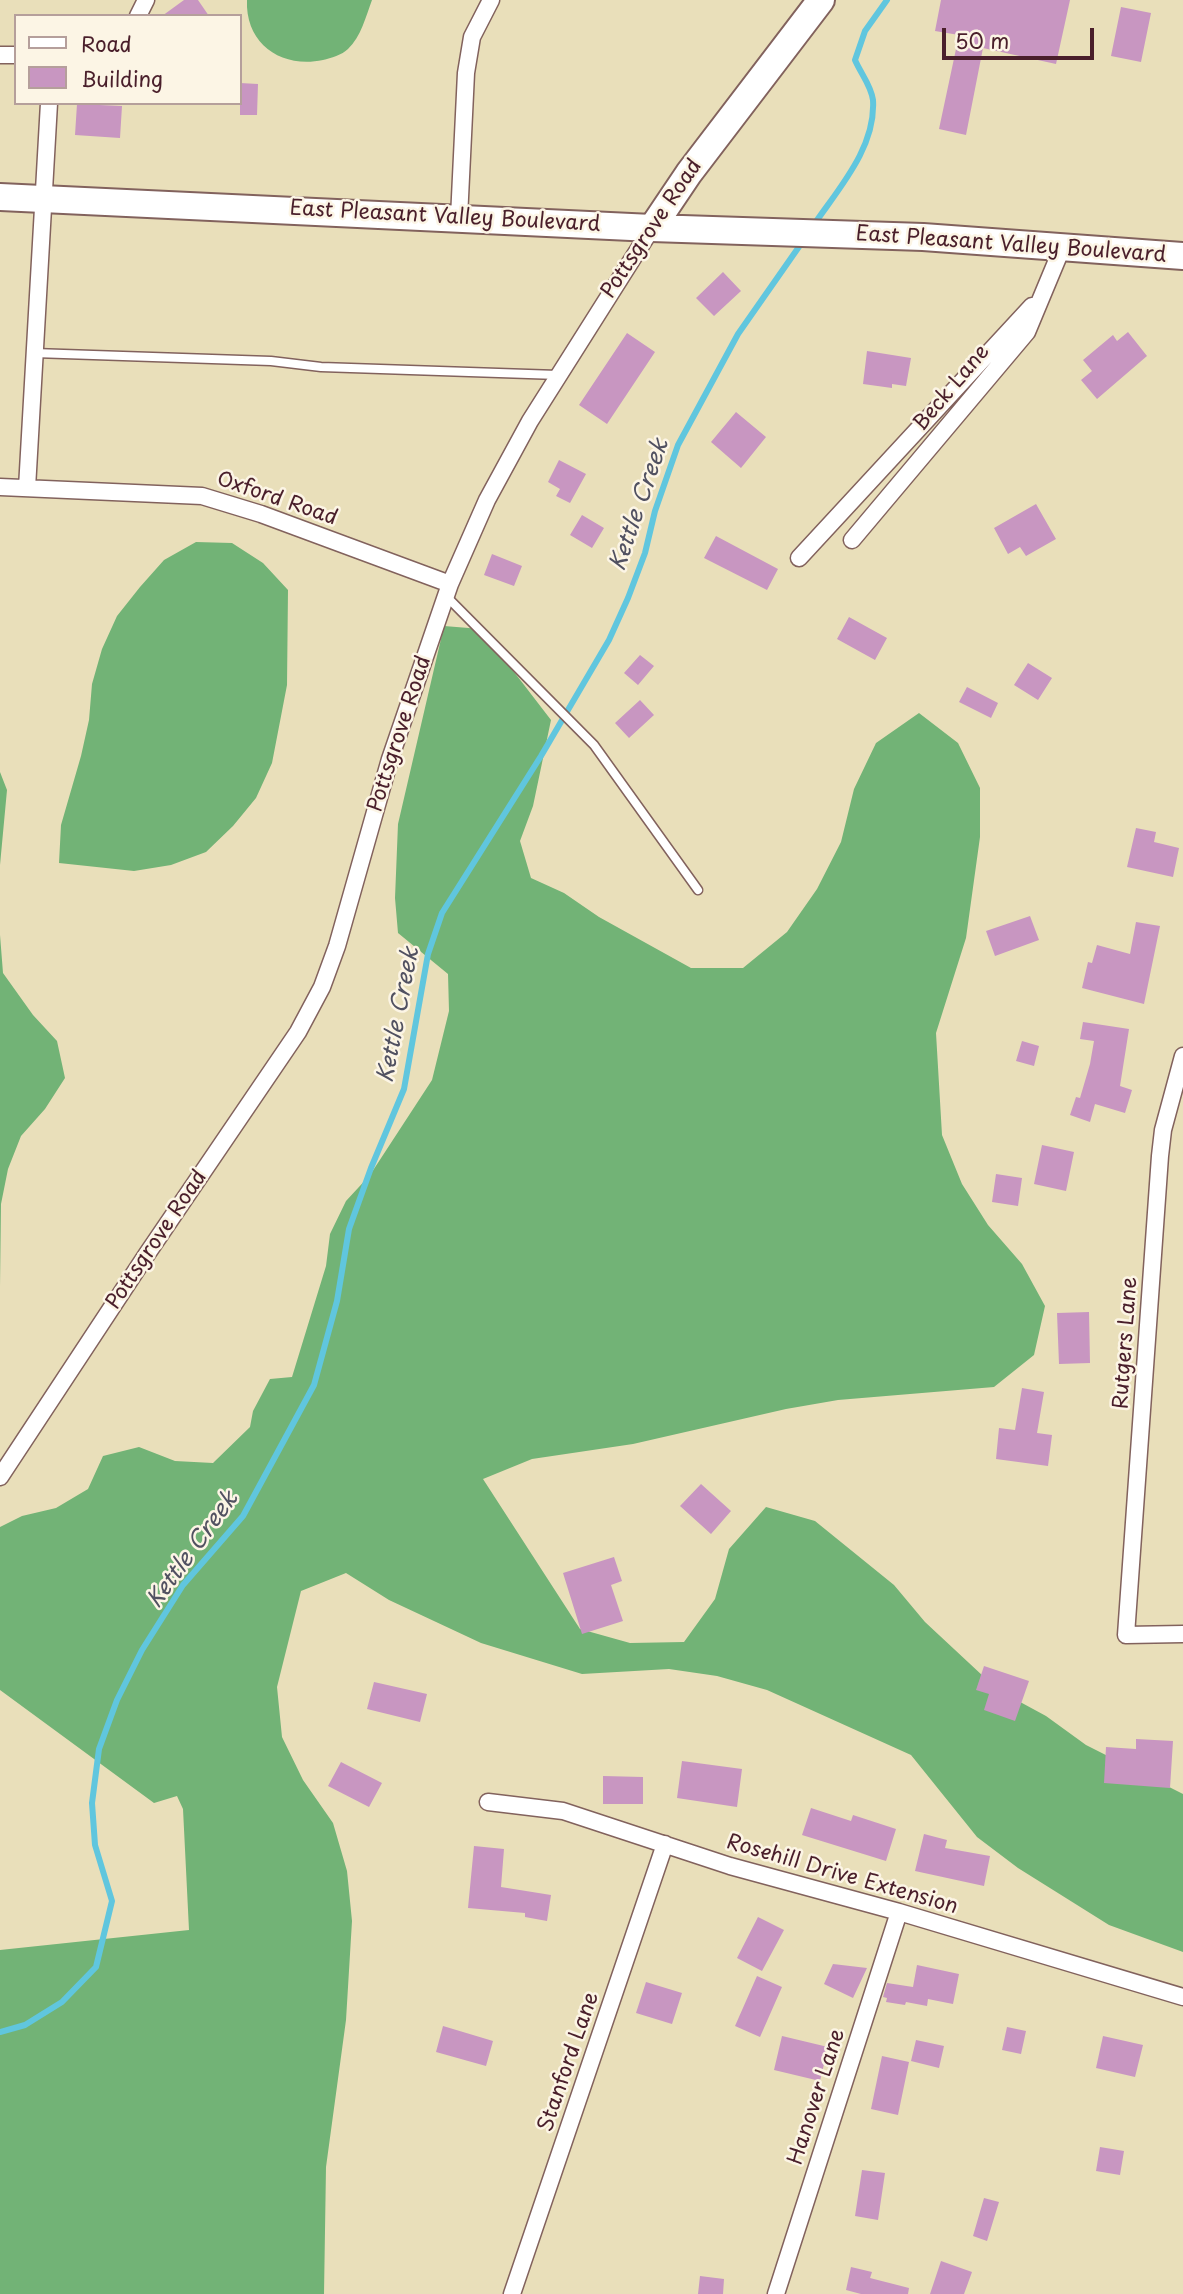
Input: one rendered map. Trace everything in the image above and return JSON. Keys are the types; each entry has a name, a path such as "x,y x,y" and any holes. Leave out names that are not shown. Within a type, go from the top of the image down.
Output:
{"main road":[{"name":"Pottsgrove Road","path":"652,228 689,173 821,0"},
{"name":"East Pleasant Valley Boulevard","path":"0,197 652,228 923,237 1183,256"}],"street":[{"path":"459,218 466,73 472,37 491,0"},
{"path":"27,488 49,105"},
{"name":"Pottsgrove Road","path":"0,1477 313,1006 337,946 390,759 448,590 493,490 530,421 652,228"},
{"name":"Beck Lane","path":"852,540 1027,332 1062,248"},
{"path":"799,558 1021,320 1040,296"},
{"name":"Oxford Road","path":"0,487 202,496 261,514 448,590"},
{"name":"Rutgers Lane","path":"1183,1056 1163,1130 1160,1156 1126,1635 1183,1634"},
{"name":"Rosehill Drive Extension","path":"488,1802 563,1811 730,1866 899,1912 1183,1997"},
{"name":"Stanford Lane","path":"512,2294 665,1844"},
{"name":"Hanover Lane","path":"776,2294 899,1912"}],"lane":[{"path":"34,354 271,360 321,367 558,375"},
{"name":"Oxford Road","path":"448,590 594,746 698,890"}],"green space":[{"path":"247,0 372,0 360,32 348,49 333,57 308,62 280,57 259,41 248,16"},
{"path":"196,542 232,543 263,563 288,590 287,685 272,763 256,798 233,826 206,852 171,865 134,871 59,863 61,825 81,756 89,720 92,684 102,649 117,616 140,587 164,560"},
{"path":"444,626 481,629 551,720 533,806 520,841 531,878 564,893 599,917 691,968 743,968 787,932 817,889 841,842 854,789 876,743 919,713 958,743 980,788 980,837 966,938 936,1033 942,1135 962,1184 988,1225 1022,1264 1045,1306 1034,1355 994,1387 838,1400 786,1409 633,1444 532,1459 483,1479 580,1629 630,1643 684,1642 715,1599 729,1549 766,1507 815,1521 894,1585 925,1622 998,1690 1046,1716 1086,1745 1183,1794 1183,1952 1109,1925 1018,1868 977,1837 911,1755 767,1690 717,1676 669,1669 582,1674 481,1643 389,1600 346,1573 301,1591 277,1687 282,1737 303,1780 333,1823 347,1871 352,1921 346,2020 326,2167 324,2294 0,2294 0,1950 189,1930 183,1809 177,1796 154,1803 0,1690 0,1527 22,1516 56,1508 88,1489 103,1456 139,1447 175,1461 213,1463 250,1427 253,1411 270,1379 292,1377 326,1266 330,1234 346,1201 370,1175 432,1080 449,1011 448,974 398,933 395,898 398,824"},
{"path":"0,772 7,790 0,865"},
{"path":"0,935 3,973 33,1015 57,1041 65,1078 45,1109 21,1136 8,1169 1,1204 0,1286"}],"building":[{"path":"184,0 198,0 208,14 165,14"},
{"path":"941,0 1070,0 1056,64 983,48 966,135 939,129 959,35 935,31"},
{"path":"1121,7 1151,13 1141,62 1111,56"},
{"path":"242,83 258,84 257,115 240,115"},
{"path":"77,105 122,106 120,138 75,135"},
{"path":"723,272 741,291 714,316 696,298"},
{"path":"1128,332 1147,356 1097,399 1081,380 1092,371 1083,360 1113,335 1117,341"},
{"path":"627,333 655,352 607,424 579,405"},
{"path":"867,351 911,358 906,386 892,384 892,388 863,384"},
{"path":"736,412 766,437 741,468 711,442"},
{"path":"559,460 586,474 570,503 556,496 560,489 548,482"},
{"path":"1036,504 1056,539 1026,556 1020,547 1008,554 994,528"},
{"path":"582,515 604,528 592,548 570,535"},
{"path":"716,536 778,569 767,590 704,558"},
{"path":"492,554 522,566 514,586 484,575"},
{"path":"849,617 887,638 875,660 837,639"},
{"path":"640,655 654,666 638,685 624,673"},
{"path":"1028,663 1052,678 1038,700 1014,685"},
{"path":"967,687 998,703 991,718 959,702"},
{"path":"640,700 654,715 629,738 615,723"},
{"path":"1136,828 1156,832 1154,842 1179,848 1173,877 1127,867"},
{"path":"1030,916 1039,940 995,956 986,931"},
{"path":"1136,922 1160,926 1144,1004 1082,988 1088,962 1092,963 1097,945 1130,954"},
{"path":"1083,1022 1129,1029 1120,1086 1132,1090 1125,1113 1095,1104 1090,1122 1070,1115 1076,1097 1080,1098 1094,1041 1080,1039"},
{"path":"1022,1041 1039,1046 1034,1066 1016,1061"},
{"path":"1042,1145 1074,1152 1066,1191 1034,1184"},
{"path":"996,1174 1022,1178 1018,1206 992,1202"},
{"path":"1089,1312 1090,1363 1059,1364 1057,1313"},
{"path":"1022,1388 1044,1392 1037,1433 1052,1435 1048,1466 996,1459 999,1428 1015,1430"},
{"path":"701,1484 731,1511 711,1534 680,1506"},
{"path":"614,1557 622,1581 611,1585 623,1621 582,1634 563,1573"},
{"path":"984,1666 1029,1681 1015,1721 984,1710 989,1694 976,1690"},
{"path":"374,1682 427,1694 420,1722 367,1709"},
{"path":"1136,1739 1173,1741 1170,1788 1104,1783 1106,1747 1136,1749"},
{"path":"682,1761 742,1769 737,1807 677,1798"},
{"path":"341,1762 382,1783 369,1807 328,1786"},
{"path":"603,1776 643,1777 643,1804 603,1804"},
{"path":"811,1808 851,1821 853,1815 896,1829 886,1861 802,1835"},
{"path":"924,1834 947,1840 945,1848 990,1856 984,1886 915,1871"},
{"path":"474,1846 504,1849 501,1887 551,1895 547,1921 525,1917 525,1913 468,1908"},
{"path":"758,1917 784,1930 762,1971 737,1958"},
{"path":"833,1964 867,1968 853,1998 824,1984"},
{"path":"917,1965 959,1974 953,2004 928,1999 927,2006 886,2002 887,1998 883,1997 887,1983 913,1987"},
{"path":"757,1976 782,1987 760,2037 735,2026"},
{"path":"646,1982 682,1993 672,2024 636,2013"},
{"path":"443,2026 493,2041 486,2066 436,2052"},
{"path":"1007,2027 1026,2031 1021,2054 1002,2050"},
{"path":"782,2036 828,2047 820,2081 774,2070"},
{"path":"1103,2036 1143,2045 1135,2077 1096,2068"},
{"path":"916,2040 944,2046 939,2068 911,2061"},
{"path":"882,2056 909,2062 898,2115 871,2109"},
{"path":"1100,2147 1124,2151 1120,2175 1096,2171"},
{"path":"862,2170 885,2173 878,2220 855,2216"},
{"path":"984,2198 999,2202 987,2241 973,2236"},
{"path":"941,2261 972,2272 964,2294 930,2294"},
{"path":"851,2267 872,2272 870,2278 909,2288 908,2294 861,2294 846,2290"},
{"path":"700,2276 724,2279 723,2294 698,2294"}],"waterway":[{"name":"Kettle Creek","path":"813,226 844,183 868,135 873,100 855,60 865,31 887,0"},
{"name":"Kettle Creek","path":"0,2032 25,2025 62,2002 96,1967 112,1901 95,1845 92,1803 99,1749 117,1700 142,1650 183,1585 243,1516 314,1385 337,1301 349,1229 404,1089 428,954 442,913 541,756 609,640 645,553 655,511 678,445 738,334 803,241"}]}
